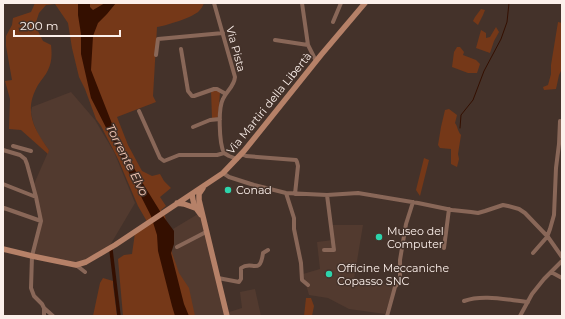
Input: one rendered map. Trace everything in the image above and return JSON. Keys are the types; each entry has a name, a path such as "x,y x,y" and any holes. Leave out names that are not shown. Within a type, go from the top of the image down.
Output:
{"main road":[{"name":"Via Martiri della Libertà","path":"76,265 94,258 224,174 365,3"},
{"path":"204,186 199,200 202,217 227,316"},
{"path":"192,194 199,200"},
{"path":"192,194 195,208 202,217"},
{"path":"177,203 195,208"},
{"path":"3,249 76,265"}],"street":[{"name":"Via Pista","path":"214,3 235,77 233,84 221,103 220,119 224,153"},
{"path":"302,3 308,45 316,61"},
{"path":"333,22 341,3"},
{"path":"156,55 157,41 160,39 223,33"},
{"path":"275,40 308,45"},
{"path":"181,49 188,91 190,94 194,96 217,89 226,94"},
{"path":"139,111 160,158 164,161 179,155 216,155 224,153 237,159"},
{"path":"193,127 210,120 220,119"},
{"path":"533,253 547,236 554,215 556,168 560,156 561,144 560,121"},
{"path":"13,146 21,152 27,164 41,221 32,256 31,288 34,296 53,316"},
{"path":"3,150 21,152 31,151"},
{"path":"241,154 246,156 296,160 298,166 295,194"},
{"path":"224,174 254,185 286,193 358,193 478,213 503,205 508,206 519,209 525,213 547,236 562,257"},
{"path":"3,184 36,197"},
{"path":"286,193 294,218 294,229 301,263 302,280 308,285"},
{"path":"324,250 334,250 327,194"},
{"path":"388,316 395,287 400,281 400,260 406,224 413,202"},
{"path":"3,209 4,208 41,221"},
{"path":"444,248 449,209"},
{"path":"177,248 206,232"},
{"path":"218,278 239,282 241,279 241,268 244,266 256,267 262,261 263,253 268,250"},
{"path":"520,316 536,289 562,261"},
{"path":"76,265 85,272"},
{"path":"552,272 562,278"},
{"path":"464,302 481,298 528,302"},
{"path":"44,308 44,315"}],"shaded area":[{"path":"35,3 204,3 199,11 191,16 157,27 153,96 156,102 117,117 128,145 142,171 152,176 160,174 171,188 160,197 166,206 161,210 165,216 172,253 179,273 189,288 195,316 123,316 118,259 124,255 132,254 135,233 149,225 138,206 118,159 96,119 79,77 68,23 55,4 46,5 39,13 35,25 43,41 51,45 52,55 46,74 38,85 31,103 32,119 39,135 49,150 48,154 21,130 9,129 10,99 5,81 12,80 6,46 6,36 12,25 13,18 31,12"},
{"path":"481,9 485,10 478,25 473,21"},
{"path":"558,22 562,23 562,69 556,89 544,90 543,87 548,85 551,74 551,65"},
{"path":"496,27 499,32 490,53 476,48 481,30 486,33 486,38 490,37"},
{"path":"457,47 460,47 464,52 463,55 476,60 480,64 477,73 468,73 452,67 454,52"},
{"path":"211,90 217,90 220,92 217,118 212,118"},
{"path":"71,92 95,120 114,152 135,203 109,247 76,264 33,255 42,221 34,184 49,150 39,137 33,122 31,112 32,107"},
{"path":"449,109 457,115 455,123 461,135 457,167 451,164 451,149 440,148 438,145 445,110"},
{"path":"424,158 429,160 420,196 416,190"},
{"path":"198,214 203,224 225,316 189,316 171,253 174,244 173,229"},
{"path":"333,225 363,225 354,279 394,286 385,314 349,309 328,298 309,295 303,274 320,269 317,242 333,240"},
{"path":"103,278 113,281 117,316 93,316 100,283"},
{"path":"255,289 261,316 230,316 229,312 242,308 240,292"},
{"path":"306,298 311,298 314,306 312,316 304,316"}],"water":[{"name":"Torrente Elvo","path":"78,3 90,3 90,7 93,10 105,3 116,3 98,23 93,36 91,70 120,144 163,216 174,231 174,244 171,253 184,304 189,316 175,316 158,251 157,235 151,216 91,98 81,54"}],"waterway":[{"path":"460,128 461,115 473,100 484,71 501,39 507,22 509,3"},
{"path":"111,250 119,316"}],"place":[{"name":"Conad","path":"228,190"},
{"name":"Museo del Computer","path":"379,237"},
{"name":"Officine Meccaniche Copasso SNC","path":"329,274"}]}
